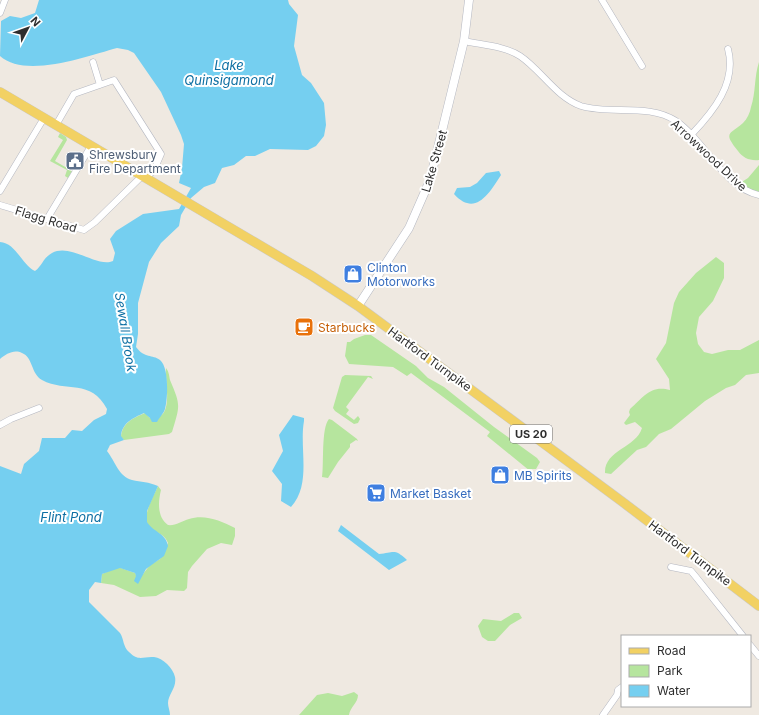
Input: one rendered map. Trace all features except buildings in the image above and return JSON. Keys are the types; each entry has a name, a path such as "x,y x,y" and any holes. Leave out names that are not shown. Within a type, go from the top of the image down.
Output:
{"main road":[{"name":"Lake Street","path":"358,306 404,236 422,201 432,172 464,41 469,0"},
{"name":"Hartford Turnpike","path":"0,92 201,212 312,276 358,306 624,503 759,606"}],"street":[{"path":"0,13 5,0"},
{"path":"602,0 642,66"},
{"name":"Arrowwood Drive","path":"464,41 505,49 518,54 565,97 577,104 590,108 660,114 676,121 737,185 759,196"},
{"path":"690,134 710,115 722,94 731,66 728,49"},
{"path":"93,62 100,85"},
{"path":"56,125 74,94 114,80 162,154 161,159 154,170 144,177"},
{"path":"0,191 44,118"},
{"path":"47,219 92,146"},
{"name":"Flagg Road","path":"0,205 86,229 97,221 144,177"},
{"path":"0,425 39,408"},
{"path":"672,567 691,571 742,635"},
{"path":"751,646 759,656"},
{"path":"603,715 620,698 618,690 621,688"}],"green space":[{"path":"759,62 759,160 756,160 742,156 733,145 729,137 731,132 746,120 749,114 754,96 756,73"},
{"path":"60,133 66,137 67,140 55,161 72,171 68,178 65,176 67,170 50,161 63,140 58,137"},
{"path":"759,165 759,195 737,185 748,178"},
{"path":"716,257 724,263 724,278 713,301 699,317 696,333 698,344 704,352 712,354 728,350 740,350 759,340 759,373 746,375 735,385 726,388 705,401 671,429 659,434 646,447 637,450 611,474 605,473 606,465 610,459 634,440 639,435 642,428 635,422 626,425 624,423 630,415 630,409 652,391 657,389 670,390 669,379 656,359 666,343 674,303 679,292 696,273"},
{"path":"365,335 371,335 416,366 428,378 444,387 494,427 537,458 540,462 536,469 531,469 530,471 487,436 490,432 411,373 407,376 393,367 349,364 345,356 347,342"},
{"path":"166,368 178,401 178,411 172,432 169,434 124,440 121,437 123,428 132,419 145,413 150,418 155,418 164,413 167,401"},
{"path":"345,375 371,376 373,379 368,377 346,407 349,410 346,414 354,420 358,416 360,419 358,423 354,424 333,408 342,377"},
{"path":"329,419 358,441 356,440 350,444 350,447 328,478 322,477 324,438 326,424"},
{"path":"158,486 161,490 159,509 164,522 171,525 201,517 219,521 235,528 235,536 232,545 221,543 207,549 188,572 187,588 184,591 167,590 156,596 140,597 114,585 101,583 102,574 118,567 135,573 136,575 143,574 150,565 160,559 168,543 159,533 149,527 146,516"},
{"path":"514,613 519,613 522,618 510,625 495,641 488,641 482,637 478,626 483,619 501,621"},
{"path":"354,692 358,695 358,698 349,715 299,715 317,695 328,693 342,696"}],"water":[{"name":"Flint Pond","path":"39,0 288,0 289,4 298,15 294,46 302,75 311,83 324,103 326,125 324,136 316,146 308,150 270,149 255,156 246,156 234,165 222,168 215,183 204,187 191,198 181,215 179,226 161,243 149,262 138,303 138,334 136,347 145,355 157,358 163,364 167,383 165,409 157,422 152,422 144,413 126,424 123,428 121,436 124,440 110,445 107,451 124,476 132,480 158,486 147,511 147,522 165,538 168,546 164,556 146,569 138,584 134,581 136,576 135,573 120,568 102,574 101,583 95,582 89,590 89,602 120,633 127,650 132,655 138,658 154,657 164,661 170,667 175,677 175,684 168,700 170,715 0,715 0,466 21,474 24,464 39,451 42,438 65,438 72,430 82,431 94,420 106,414 107,409 101,399 93,393 78,388 51,384 42,380 36,374 26,355 22,353 13,352 0,359 0,242 6,243 15,250 26,264 35,271 49,255 59,251 75,253 99,261 113,261 115,253 110,239 116,231 143,214 179,209 191,188 179,183 184,144 181,135 161,92 134,53 117,48 57,64 40,66 25,66 11,63 0,56 1,21 10,16 21,18 35,13"},
{"path":"499,171 501,175 492,189 481,200 475,203 469,203 462,201 454,194 457,188 470,187 477,183 486,173"},
{"path":"293,415 304,418 304,466 301,488 291,507 281,501 282,484 272,471 283,451 279,435"},
{"path":"341,525 379,554 394,552 403,556 407,560 389,570 338,531"}],"place":[{"name":"Shrewsbury Fire Department","path":"75,161"},
{"name":"Clinton Motorworks","path":"353,274"},
{"name":"Starbucks","path":"304,327"},
{"name":"MB Spirits","path":"500,475"},
{"name":"Market Basket","path":"376,493"}],"water label":[{"name":"Lake Quinsigamond","path":"229,72"},
{"name":"Sewall Brook","path":"126,332"}]}
